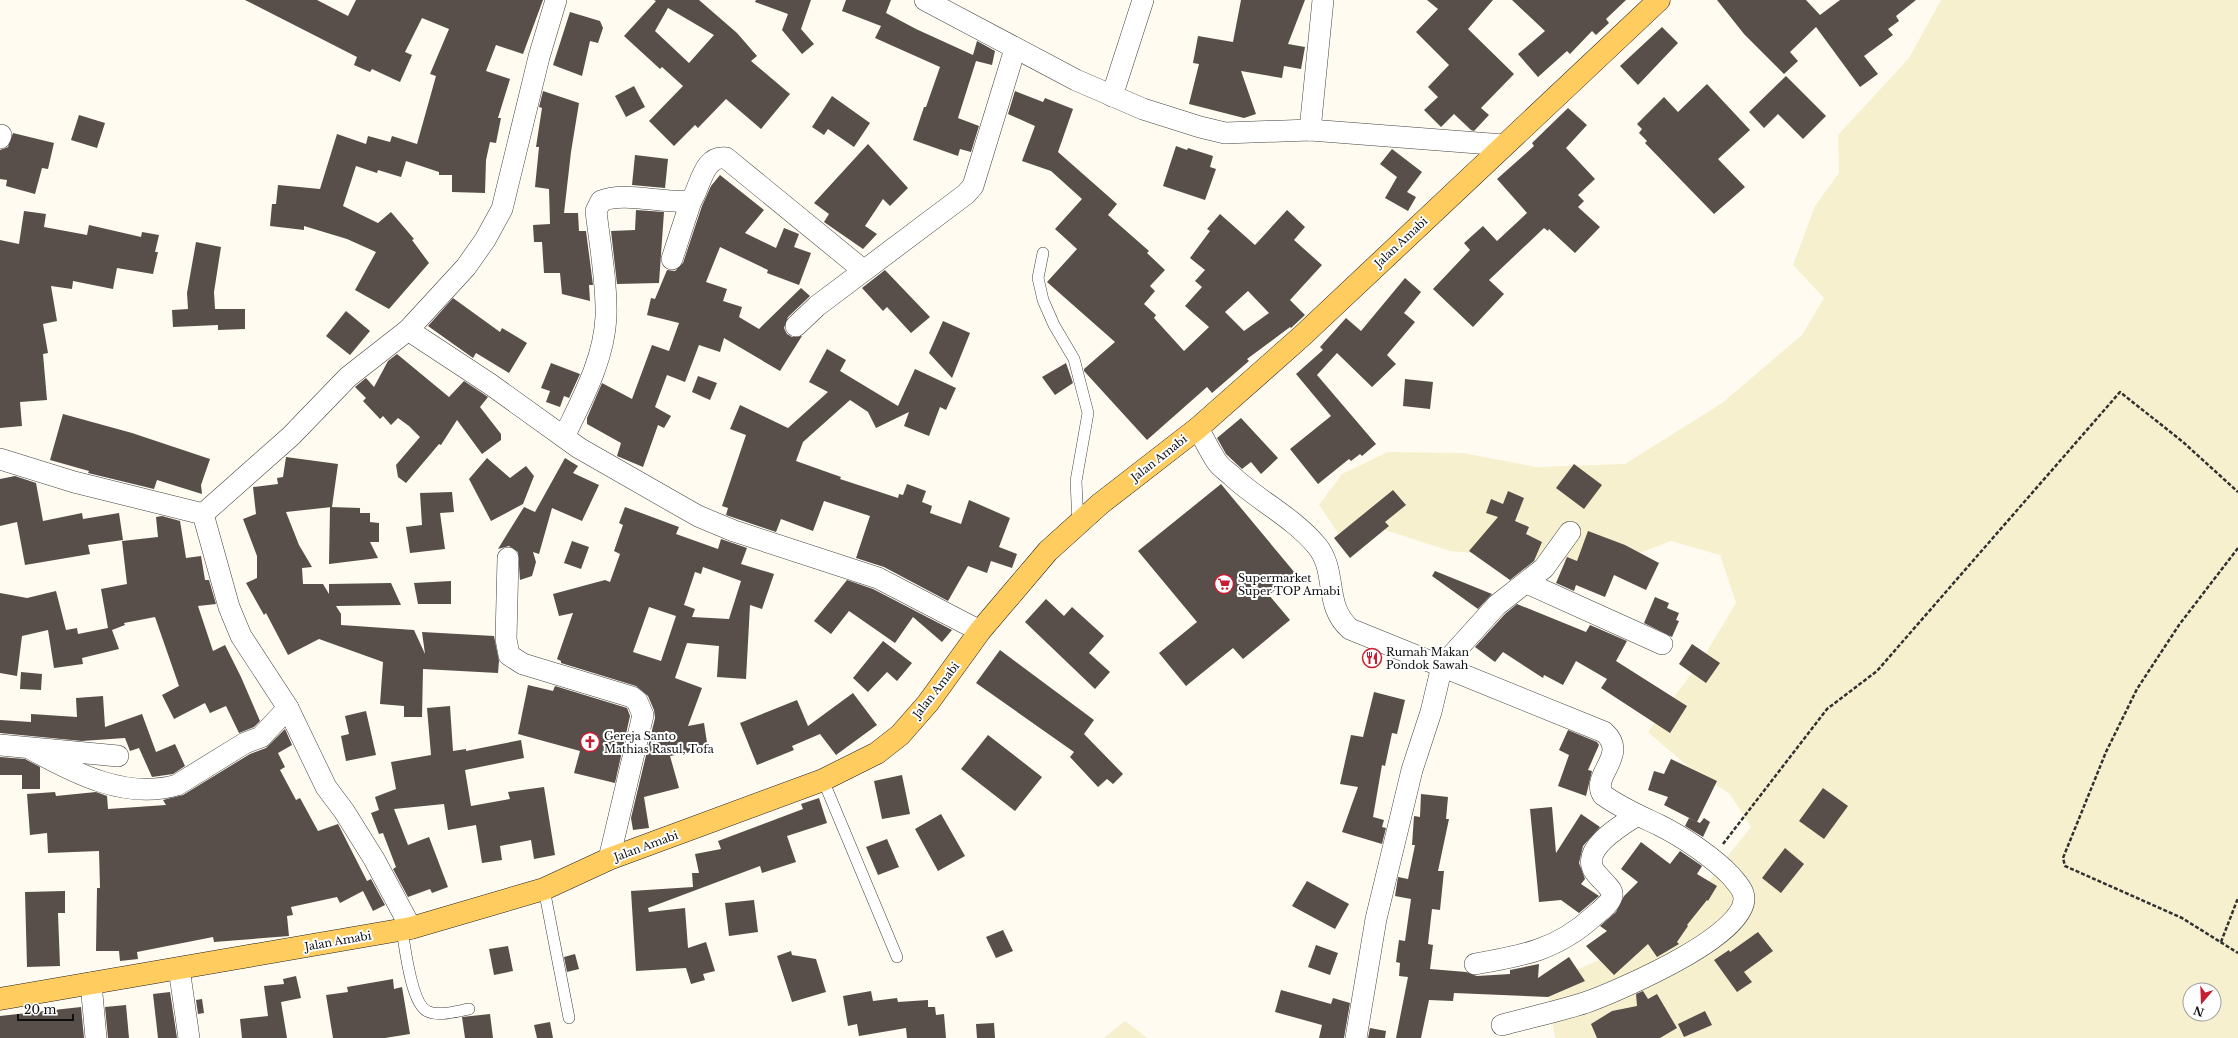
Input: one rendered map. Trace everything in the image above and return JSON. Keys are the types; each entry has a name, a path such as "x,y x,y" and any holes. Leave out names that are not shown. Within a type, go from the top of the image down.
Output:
{"main road":[{"name":"Jalan Amabi","path":"0,999 406,929 544,889 610,859 823,780 877,753 900,735 928,703 980,631 1048,551 1100,504 1198,428 1302,336 1659,0"}],"street":[{"path":"203,514 291,436 348,377 408,330 466,267 485,240 502,209 537,64 556,0"},
{"path":"925,0 1015,49 1112,96 1178,121 1225,133 1310,130 1504,145"},
{"path":"1112,96 1143,0"},
{"path":"1310,130 1323,0"},
{"path":"796,326 817,306 966,194 973,186 1015,49"},
{"path":"672,259 691,200 710,162 720,157 726,158 863,270"},
{"path":"564,437 589,383 598,358 604,333 606,304 597,205 601,201 614,197 677,202 691,200"},
{"path":"408,330 490,384 585,452 698,516 734,531 878,578 980,631"},
{"path":"1198,428 1218,463 1247,490 1302,531 1318,547 1327,565 1336,614 1350,629 1604,732 1611,738 1614,745 1613,752 1601,782 1601,791 1610,800 1636,816 1660,826 1712,859 1738,884 1744,893 1745,905 1733,923 1704,945 1614,991 1588,1001 1502,1026"},
{"path":"0,458 74,482 203,514"},
{"path":"203,514 229,607 241,636 288,708 326,787 344,811 374,859 406,929"},
{"path":"1356,1038 1376,919 1412,770 1431,712 1442,666 1497,605 1527,583 1544,568 1570,532"},
{"path":"508,558 506,639 509,654 523,664 632,697 637,701 643,715 610,859"},
{"path":"1527,583 1662,644"},
{"path":"31,749 95,780 120,786 154,789 164,788 177,784 245,743 261,737 288,708"},
{"path":"0,745 118,756"},
{"path":"1474,964 1511,957 1552,945 1576,932 1604,907 1612,896 1611,890 1593,868 1592,860 1594,852 1607,835 1636,816"},
{"path":"179,968 189,1038"},
{"path":"91,983 96,1038"}],"lane":[{"path":"1043,253 1038,278 1043,300 1054,325 1074,359 1088,413 1076,481 1071,530"},
{"path":"823,780 898,958"},
{"path":"544,889 568,1018"},
{"path":"406,929 414,990 419,1004 426,1011 433,1013 469,1009"}],"path":[{"path":"1712,859 1827,709 1877,671 2120,392 2194,451 2238,492"},
{"path":"2238,548 2179,625 2137,689 2106,752 2063,858 2065,866 2182,918 2238,953"},
{"path":"2221,942 2238,898"}],"shaded area":[{"path":"1941,0 2238,0 2238,1038 1555,1038 1550,1008 1548,982 1623,950 1692,906 1719,867 1751,827 1730,794 1692,770 1648,732 1703,658 1736,603 1720,555 1671,541 1609,565 1450,551 1382,529 1338,533 1319,505 1342,474 1388,452 1463,453 1536,467 1625,464 1722,403 1802,335 1824,298 1793,265 1815,206 1839,173 1838,135 1909,58"},
{"path":"1125,1021 1147,1038 1104,1038"}],"building":[{"path":"245,0 317,0 348,16 356,0 543,0 523,54 496,45 486,71 510,79 498,118 501,118 496,143 490,142 486,160 485,193 452,192 452,175 439,175 439,172 406,161 401,177 378,170 377,173 356,166 343,206 378,223 391,212 414,239 412,240 429,263 389,309 355,290 376,252 347,239 304,226 304,230 270,226 272,204 276,204 278,185 320,189 337,134 366,144 368,136 390,142 392,136 417,144 436,76 430,74 449,29 422,18 405,52 412,55 400,82 372,69 370,72 354,65 357,57"},
{"path":"654,0 699,0 737,33 757,56 751,61 790,94 761,129 726,99 698,128 695,125 674,146 649,121 683,86 662,67 660,69 624,36 656,1","holes":["668,8 714,35 689,63 655,31"]},
{"path":"756,0 811,0 801,29 814,44 802,54 782,30 788,14 755,2"},
{"path":"846,0 891,0 886,13 916,29 973,55 977,41 995,51 992,65 976,61 958,118 979,126 971,152 960,149 958,156 913,140 940,67 875,38 881,26 842,11"},
{"path":"1241,0 1305,0 1288,44 1305,47 1301,69 1284,66 1282,78 1241,71 1256,114 1244,118 1189,104 1199,64 1193,63 1198,36 1233,42"},
{"path":"1427,0 1493,0 1468,29 1514,74 1481,108 1489,115 1474,131 1454,114 1441,127 1424,110 1438,97 1428,87 1449,65 1416,32 1438,9"},
{"path":"1512,0 1626,0 1606,19 1609,23 1596,35 1592,31 1570,54 1567,51 1538,77 1518,54 1545,31"},
{"path":"1717,0 1806,0 1820,15 1840,0 1916,0 1896,16 1899,21 1888,29 1893,35 1864,56 1878,74 1860,87 1816,27 1790,52 1798,61 1784,74 1744,34"},
{"path":"570,12 600,21 603,28 598,43 590,41 582,76 553,65"},
{"path":"1662,27 1678,43 1638,85 1620,66"},
{"path":"1786,76 1826,116 1803,139 1778,114 1764,128 1749,112"},
{"path":"1707,84 1750,130 1718,159 1745,187 1714,214 1645,143 1647,141 1639,133 1642,129 1637,124 1664,97 1678,112"},
{"path":"634,86 645,107 626,117 615,96"},
{"path":"543,91 579,103 571,152 564,213 578,213 579,231 586,231 593,285 589,285 590,301 562,294 560,273 544,273 542,242 534,242 533,225 550,224 549,189 535,187 539,147 536,147 542,108 539,107"},
{"path":"1015,91 1043,102 1045,98 1073,109 1058,152 1117,204 1108,215 1149,251 1147,253 1165,270 1150,286 1155,291 1144,304 1156,315 1154,318 1184,351 1209,327 1185,306 1202,287 1195,281 1205,270 1190,258 1210,231 1207,229 1220,214 1255,245 1287,210 1305,227 1294,240 1322,265 1290,300 1305,315 1291,328 1290,327 1247,359 1249,361 1212,393 1207,387 1147,440 1084,371 1084,369 1115,342 1047,282 1077,249 1055,229 1082,199 1051,171 1022,161 1035,126 1008,114","holes":["1248,291 1269,313 1244,331 1225,312"]},
{"path":"832,96 870,123 854,147 828,129 824,135 812,127"},
{"path":"1568,108 1587,125 1566,148 1595,179 1578,195 1584,201 1578,207 1600,227 1575,253 1549,229 1548,231 1544,228 1489,280 1504,294 1473,327 1433,289 1470,250 1464,243 1483,226 1497,241 1527,213 1497,179 1534,146 1532,143"},
{"path":"79,115 105,123 97,148 71,140"},
{"path":"13,133 54,143 48,169 42,168 35,194 6,186 7,180 0,179 0,150 8,147"},
{"path":"868,144 908,188 890,206 883,199 865,226 877,234 863,249 824,222 829,214 814,203"},
{"path":"1176,146 1187,150 1188,148 1213,156 1210,167 1216,169 1205,200 1163,186"},
{"path":"1392,149 1422,172 1407,192 1416,197 1408,211 1385,198 1397,177 1380,164"},
{"path":"635,155 668,159 665,188 632,185"},
{"path":"720,175 764,210 745,233 776,248 784,228 799,234 794,247 811,253 799,285 767,273 768,270 720,247 706,282 727,289 723,301 742,307 739,317 759,329 801,288 810,296 788,317 784,328 787,334 792,337 802,336 780,371 724,338 720,352 699,345 685,382 667,375 655,407 671,416 664,428 658,425 643,467 617,456 621,443 587,424 587,418 602,383 632,399 652,345 669,351 679,323 647,315 651,298 655,299 667,270 675,271 683,263 702,206 711,186"},
{"path":"636,210 664,212 659,283 617,284 611,231 635,230"},
{"path":"24,211 46,214 44,227 87,235 89,225 141,237 142,232 159,235 155,252 158,252 153,274 117,268 113,289 73,281 72,289 51,286 57,321 43,324 48,353 43,354 47,400 20,402 22,426 0,428 0,240 19,244"},
{"path":"196,242 221,247 214,292 215,309 245,309 245,329 218,330 218,325 173,327 172,310 188,309 187,293"},
{"path":"885,270 930,317 911,333 887,307 883,311 862,288"},
{"path":"1405,278 1421,292 1404,313 1415,322 1387,355 1396,364 1372,387 1337,353 1317,375 1376,444 1362,456 1360,454 1351,461 1349,459 1318,484 1290,449 1331,416 1296,374 1323,350 1320,347 1346,318 1361,331"},
{"path":"453,298 500,332 502,328 527,343 509,373 476,353 473,358 428,326"},
{"path":"346,311 370,331 350,355 326,336"},
{"path":"943,321 970,333 952,378 929,353"},
{"path":"827,349 846,360 840,371 898,406 915,369 956,388 946,410 940,407 929,436 904,426 909,412 876,428 868,412 850,400 803,442 796,461 841,477 840,479 898,498 899,494 903,495 907,484 926,491 922,502 932,506 930,513 961,524 969,500 1010,518 999,547 1017,554 1012,568 991,561 987,573 968,566 948,601 884,567 856,558 870,516 824,501 813,531 781,519 776,532 726,515 728,508 722,506 746,435 730,429 740,405 788,428 828,392 809,382"},
{"path":"397,354 449,397 464,381 488,397 480,407 501,434 501,440 482,454 457,420 441,445 439,444 406,483 398,477 396,465 420,437 398,418 391,425 383,416 380,419 363,401 366,398 355,387 366,378 374,387 388,361"},
{"path":"551,363 580,374 569,398 564,396 560,407 546,402 550,391 541,388"},
{"path":"1066,363 1073,383 1055,395 1042,377"},
{"path":"698,376 717,383 710,400 692,392"},
{"path":"1405,379 1433,382 1430,409 1403,406"},
{"path":"63,414 132,433 210,459 201,485 202,494 157,480 154,489 88,473 89,471 50,460"},
{"path":"1241,418 1278,458 1261,474 1251,462 1242,469 1226,454 1217,438"},
{"path":"286,457 338,464 332,507 286,512 299,545 312,567 302,568 303,584 323,584 329,594 329,584 391,583 401,605 336,606 341,614 341,625 414,630 425,654 422,632 494,636 499,661 498,673 423,669 422,717 404,717 404,706 380,704 383,662 319,639 288,655 266,613 264,615 246,583 257,578 257,556 243,519 256,514 253,487 278,484 277,478 283,477"},
{"path":"487,458 510,478 526,466 534,476 523,504 491,521 469,479"},
{"path":"565,458 578,466 573,473 599,485 582,521 552,508 539,554 533,552 536,562 532,576 520,580 518,552 509,546 498,549 524,507 535,512"},
{"path":"1574,464 1602,485 1584,509 1556,488"},
{"path":"15,476 36,483 43,521 82,513 83,519 119,513 123,540 88,545 90,554 25,565 17,522 0,526 0,479"},
{"name":"Supermarket Super TOP Amabi","path":"1221,484 1295,573 1269,595 1290,620 1243,659 1233,648 1186,686 1159,653 1197,622 1138,551"},
{"path":"1393,490 1406,505 1385,522 1389,526 1350,558 1334,538"},
{"path":"1508,491 1524,498 1515,521 1529,527 1526,534 1542,542 1534,561 1510,580 1469,551 1498,517 1486,513 1491,499 1503,504"},
{"path":"452,492 454,512 440,513 445,549 410,553 406,527 422,525 420,493"},
{"path":"330,507 360,508 360,513 370,513 370,522 379,523 379,542 370,542 378,558 329,564"},
{"path":"625,507 679,527 676,534 718,549 721,539 747,548 741,564 774,574 762,609 750,605 746,679 717,677 719,646 687,643 675,678 702,688 688,726 704,723 708,749 670,756 679,788 644,797 649,828 633,830 631,818 655,718 654,710 648,696 636,686 561,663 561,661 557,659 573,613 559,616 553,594 605,580 610,582 620,554 614,551 623,525 619,523","holes":["703,567 741,581 729,619 692,617 695,609 684,605 695,572 701,574","649,607 676,616 661,661 633,652"]},
{"path":"162,516 180,521 186,558 201,556 205,580 209,580 216,604 198,606 213,651 225,645 260,721 254,727 239,733 226,706 210,713 205,703 174,719 162,695 179,686 155,617 124,623 125,625 112,630 119,649 82,658 83,664 54,668 48,630 22,636 17,676 0,673 0,593 27,598 56,591 66,630 77,628 78,634 108,628 101,589 127,584 122,541 158,537 156,517"},
{"path":"1588,531 1625,545 1659,563 1646,590 1614,575 1605,597 1576,585 1574,591 1556,583 1567,557 1577,561"},
{"path":"572,541 589,547 581,569 564,563"},
{"path":"1435,571 1492,594 1478,609 1432,576"},
{"path":"847,580 873,589 952,630 942,642 913,617 895,643 849,611 831,634 814,621"},
{"path":"451,581 451,604 418,604 414,583"},
{"path":"1655,597 1669,603 1667,608 1679,613 1676,620 1679,621 1672,637 1644,623"},
{"path":"1046,599 1064,616 1072,607 1104,636 1089,653 1110,672 1095,689 1025,622"},
{"path":"1517,604 1586,632 1590,625 1627,641 1616,661 1687,706 1670,733 1601,688 1607,679 1576,661 1563,685 1544,675 1543,678 1503,652 1495,662 1475,647 1505,614"},
{"path":"883,641 912,663 897,681 887,672 868,692 853,678"},
{"path":"1692,644 1720,663 1706,683 1679,664"},
{"path":"1000,650 1094,720 1084,734 1123,774 1113,784 1107,779 1098,787 1070,757 1074,752 976,683"},
{"path":"21,672 42,674 41,690 20,689"},
{"name":"Gereja Santo Mathias Rasul, Tofa","path":"528,685 553,691 555,686 627,708 630,716 615,783 574,773 580,751 518,734"},
{"path":"1374,692 1405,700 1397,734 1392,733 1385,766 1382,765 1373,817 1384,820 1382,827 1386,828 1382,844 1342,832 1358,787 1340,784 1351,735 1363,737"},
{"path":"853,693 877,725 836,755 820,734 792,746 794,750 757,765 740,723 797,700 808,726"},
{"path":"103,696 105,727 142,714 156,752 175,744 185,766 173,774 152,777 139,748 130,751 125,738 82,741 0,733 0,720 31,722 31,714 77,717 76,698"},
{"path":"450,706 453,751 466,749 466,751 521,740 524,758 465,770 471,806 510,799 508,792 544,787 555,855 534,859 531,840 500,846 502,860 482,863 476,825 448,830 444,804 394,809 408,845 429,837 448,887 432,893 430,889 408,897 393,869 396,867 383,833 379,834 371,813 379,810 375,797 396,789 391,762 431,755 427,708"},
{"path":"366,711 376,755 346,761 341,736 349,734 345,716"},
{"path":"285,729 292,745 278,753 285,767 280,770 296,800 300,798 318,831 338,824 367,881 371,879 385,905 373,911 363,891 340,903 337,897 291,907 293,915 287,916 289,936 214,942 213,937 137,952 138,959 120,961 119,951 96,951 97,888 100,888 99,851 48,853 47,833 30,835 27,794 55,792 56,796 96,792 107,796 108,809 166,805 163,800 183,795 250,754 266,748"},
{"path":"1568,730 1597,742 1599,745 1588,770 1592,771 1586,796 1558,786 1569,755 1559,750"},
{"path":"988,735 1042,777 1015,811 961,769"},
{"path":"0,757 25,759 40,767 40,789 22,789 22,775 0,775"},
{"path":"1671,759 1717,781 1697,822 1664,805 1668,797 1648,790 1654,771 1664,774"},
{"path":"902,775 910,814 882,819 874,781"},
{"path":"1823,788 1848,806 1824,839 1799,821"},
{"path":"1421,794 1448,797 1446,819 1449,819 1438,871 1444,871 1440,910 1432,909 1428,944 1433,945 1430,969 1466,972 1477,976 1510,974 1510,970 1539,964 1538,978 1569,957 1585,981 1548,997 1454,993 1453,1001 1429,1000 1421,1038 1396,1038 1408,977 1399,976 1400,963 1396,962 1399,940 1405,941 1411,899 1395,896 1398,877 1408,879 1415,845 1412,845 1414,816 1420,817"},
{"path":"819,798 827,823 787,836 796,862 762,873 760,866 648,908 649,912 685,908 688,948 706,942 715,971 703,974 705,980 691,984 686,968 636,971 631,891 693,887 692,873 699,873 695,854 721,849 718,841 803,809 801,804"},
{"path":"1552,807 1556,853 1581,814 1600,827 1583,846 1579,863 1585,879 1581,884 1599,896 1579,913 1561,900 1539,902 1530,809"},
{"path":"941,814 965,856 938,871 915,829"},
{"path":"1689,818 1700,823 1704,818 1710,822 1703,837 1685,826"},
{"path":"887,839 899,867 878,875 866,847"},
{"path":"1641,842 1670,864 1680,851 1702,866 1697,874 1717,886 1708,901 1707,900 1687,925 1688,926 1677,942 1679,944 1657,957 1648,944 1614,975 1586,946 1607,931 1600,926 1616,912 1624,896 1638,882 1621,869"},
{"path":"1785,848 1804,864 1781,893 1762,878"},
{"path":"1307,881 1349,904 1335,929 1292,906"},
{"path":"65,891 65,913 58,913 60,966 27,967 25,892"},
{"path":"754,900 758,932 729,936 725,903"},
{"path":"1003,930 1013,951 996,958 986,937"},
{"path":"1758,932 1773,951 1744,972 1752,982 1737,992 1714,960 1729,950 1730,952"},
{"path":"1316,945 1338,953 1330,975 1308,967"},
{"path":"508,946 513,971 494,975 489,949"},
{"path":"791,951 792,955 816,959 826,992 792,1002 777,956"},
{"path":"575,954 579,969 567,972 564,957"},
{"path":"296,976 301,998 281,1002 287,1038 242,1038 240,1019 268,1016 264,986 284,984 283,979"},
{"path":"393,979 394,989 402,987 410,1034 385,1038 333,1038 326,995 348,992 347,987"},
{"path":"1281,990 1331,1004 1333,998 1350,1003 1344,1038 1319,1038 1322,1025 1275,1012"},
{"path":"871,991 873,1001 897,998 898,1002 928,1000 928,1007 935,1007 936,1015 944,1014 946,1038 907,1038 906,1028 859,1036 857,1024 848,1026 843,996"},
{"path":"1643,991 1648,999 1657,994 1677,1028 1660,1038 1597,1038 1591,1024 1612,1011 1637,1006 1636,994"},
{"path":"170,992 177,1038 158,1038 153,994"},
{"path":"202,999 204,1013 198,1014 196,1000"},
{"path":"126,1005 129,1038 108,1038 105,1007"},
{"path":"81,1007 84,1038 0,1038 0,1016"},
{"path":"1705,1011 1712,1025 1684,1037 1678,1024"},
{"path":"490,1014 493,1038 465,1038 462,1017"},
{"path":"550,1022 553,1038 537,1038 534,1025"},
{"path":"994,1023 995,1038 977,1038 976,1024"},
{"path":"1370,1028 1386,1031 1385,1038 1368,1038"}],"place":[{"name":"Supermarket Super TOP Amabi","path":"1224,584"},
{"name":"Rumah Makan Pondok Sawah","path":"1372,658"},
{"name":"Gereja Santo Mathias Rasul, Tofa","path":"590,742"}]}
